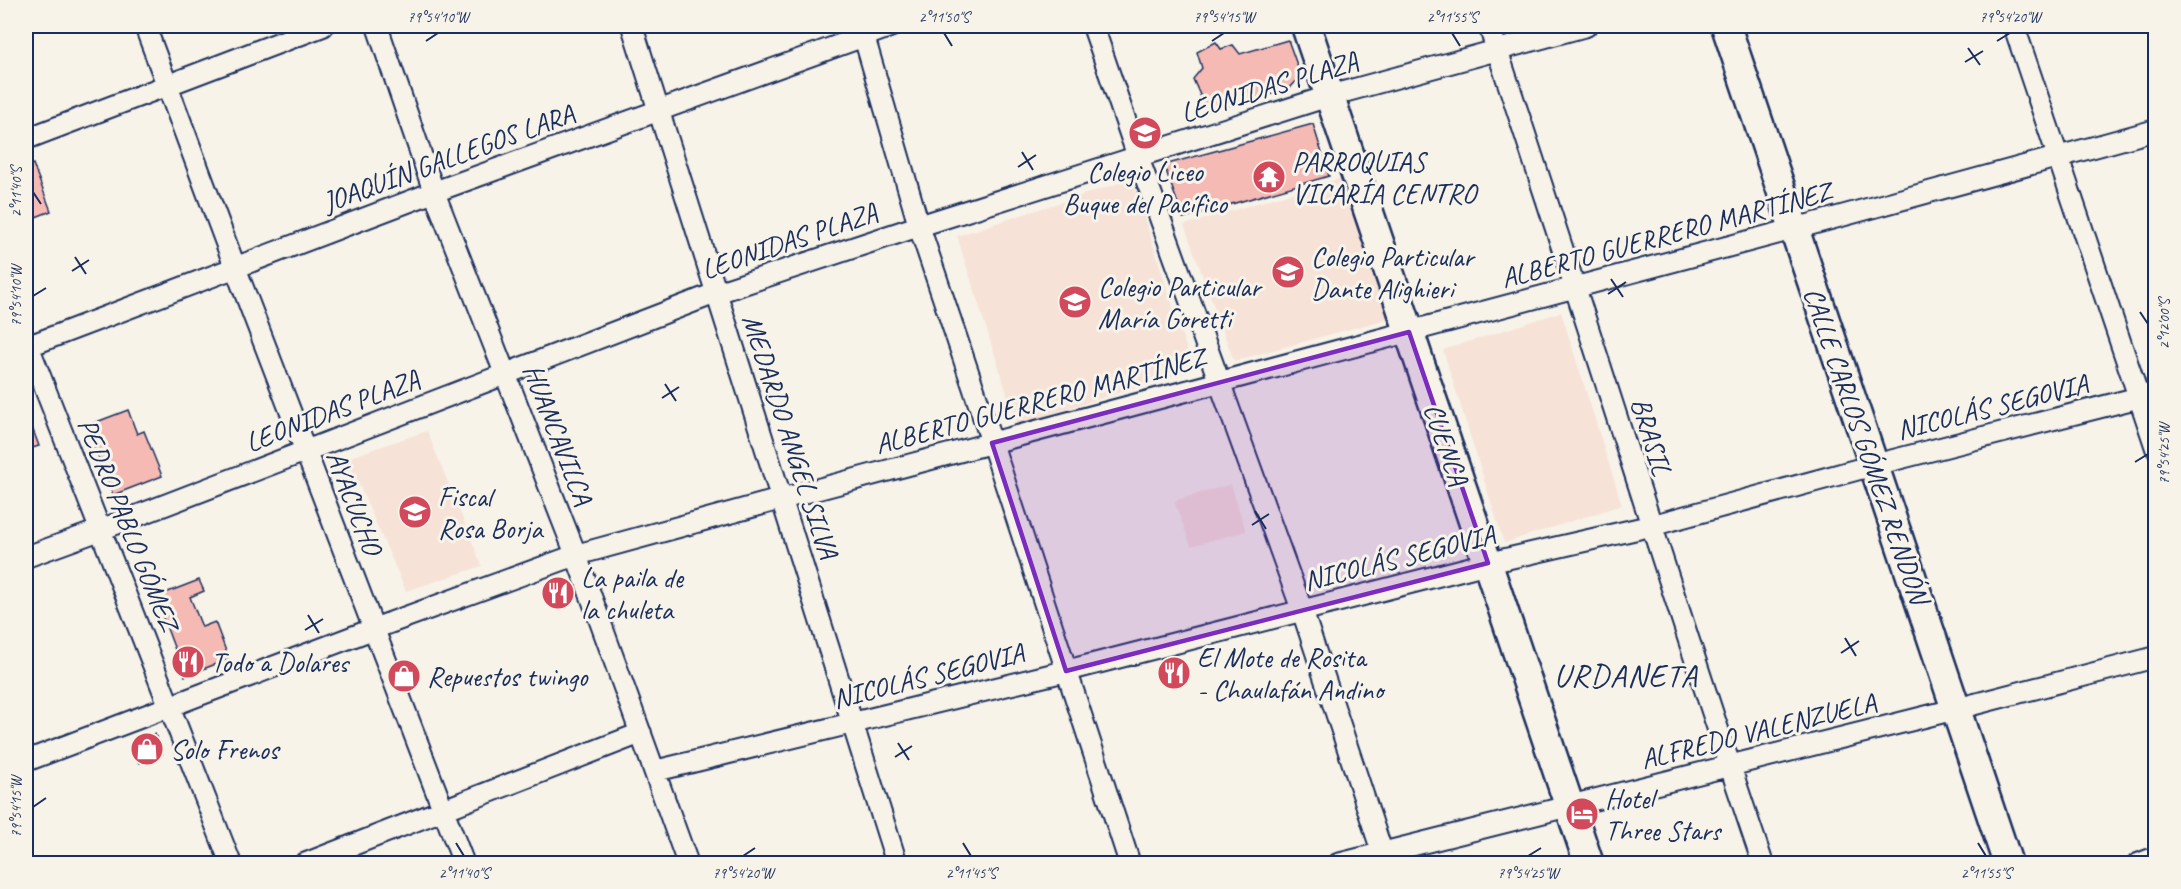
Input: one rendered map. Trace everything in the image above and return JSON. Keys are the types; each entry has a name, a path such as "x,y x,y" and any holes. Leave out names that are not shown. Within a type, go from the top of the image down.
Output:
{"main road":[{"name":"CUENCA","path":"1306,26 1589,864"},
{"name":"CALLE CARLOS GÓMEZ RENDÓN","path":"1726,26 2008,864"}],"street":[{"name":"AYACUCHO","path":"146,26 235,267 464,864"},
{"path":"26,138 323,26"},
{"name":"HUANCAVILCA","path":"376,26 434,192 576,555 688,864"},
{"name":"MEDARDO ANGEL SILVA","path":"632,26 897,864"},
{"name":"JOAQUÍN GALLEGOS LARA","path":"26,344 658,111 863,31 892,26"},
{"path":"1093,26 1218,382 1302,610 1385,858"},
{"name":"BRASIL","path":"1489,26 1576,287 1650,526 1763,864"},
{"name":"LEONIDAS PLAZA","path":"26,557 716,293 1329,96 1586,26"},
{"path":"2014,26 2058,158 2147,395 2156,448"},
{"path":"863,31 919,226 1130,864"},
{"name":"ALBERTO GUERRERO MARTÍNEZ","path":"26,761 373,629 576,555 2156,130"},
{"name":"PEDRO PABLO GÓMEZ","path":"26,344 231,864"},
{"name":"NICOLÁS SEGOVIA","path":"655,771 1066,671 1488,563 1650,526 1874,465 2147,395"},
{"name":"ALFREDO VALENZUELA","path":"1338,864 1385,858 1570,806 1956,710 2156,657"},
{"path":"304,864 641,733"},
{"path":"2138,864 2156,857"}],"highlighted area":[{"path":"1409,332 1488,563 1066,671 992,443"}],"shaded area":[{"name":"Colegio Particular Dante Alighieri","path":"1341,178 1390,318 1234,361 1184,225"},
{"name":"Colegio Particular María Goretti","path":"1132,179 1193,369 1017,425 957,236"},
{"path":"1561,312 1622,505 1504,543 1443,350"},
{"name":"Fiscal Rosa Borja","path":"427,431 482,566 406,591 347,458"},
{"path":"1231,484 1246,531 1191,546 1174,501"}],"building":[{"path":"1288,40 1301,76 1288,90 1207,111 1193,79 1202,68 1197,52 1216,42 1221,49 1233,45 1240,54"},
{"path":"1313,124 1329,176 1183,218 1164,165"},
{"path":"33,164 51,211 26,221 26,167"},
{"path":"128,410 137,434 144,431 162,476 113,495 86,426"},
{"path":"30,422 39,446 26,450 26,424"},
{"path":"199,580 204,591 190,597 202,627 215,622 229,659 185,676 155,597"},
{"name":"Solo Frenos","path":"155,734 162,754 139,763 131,743"}],"place":[{"name":"Colegio Liceo Buque del Pacífico","path":"1145,133"},
{"name":"PARROQUIAS VICARÍA CENTRO","path":"1269,177"},
{"name":"Colegio Particular Dante Alighieri","path":"1288,272"},
{"name":"Colegio Particular María Goretti","path":"1075,302"},
{"name":"Fiscal Rosa Borja","path":"415,512"},
{"name":"La paila de la chuleta","path":"558,593"},
{"name":"Todo a Dolares","path":"188,662"},
{"name":"El Mote de Rosita - Chaulafán Andino","path":"1174,673"},
{"name":"Repuestos twingo","path":"404,676"},
{"name":"Solo Frenos","path":"147,749"},
{"name":"Hotel Three Stars","path":"1582,814"}],"district":[{"name":"URDANETA","path":"1626,675"}]}
